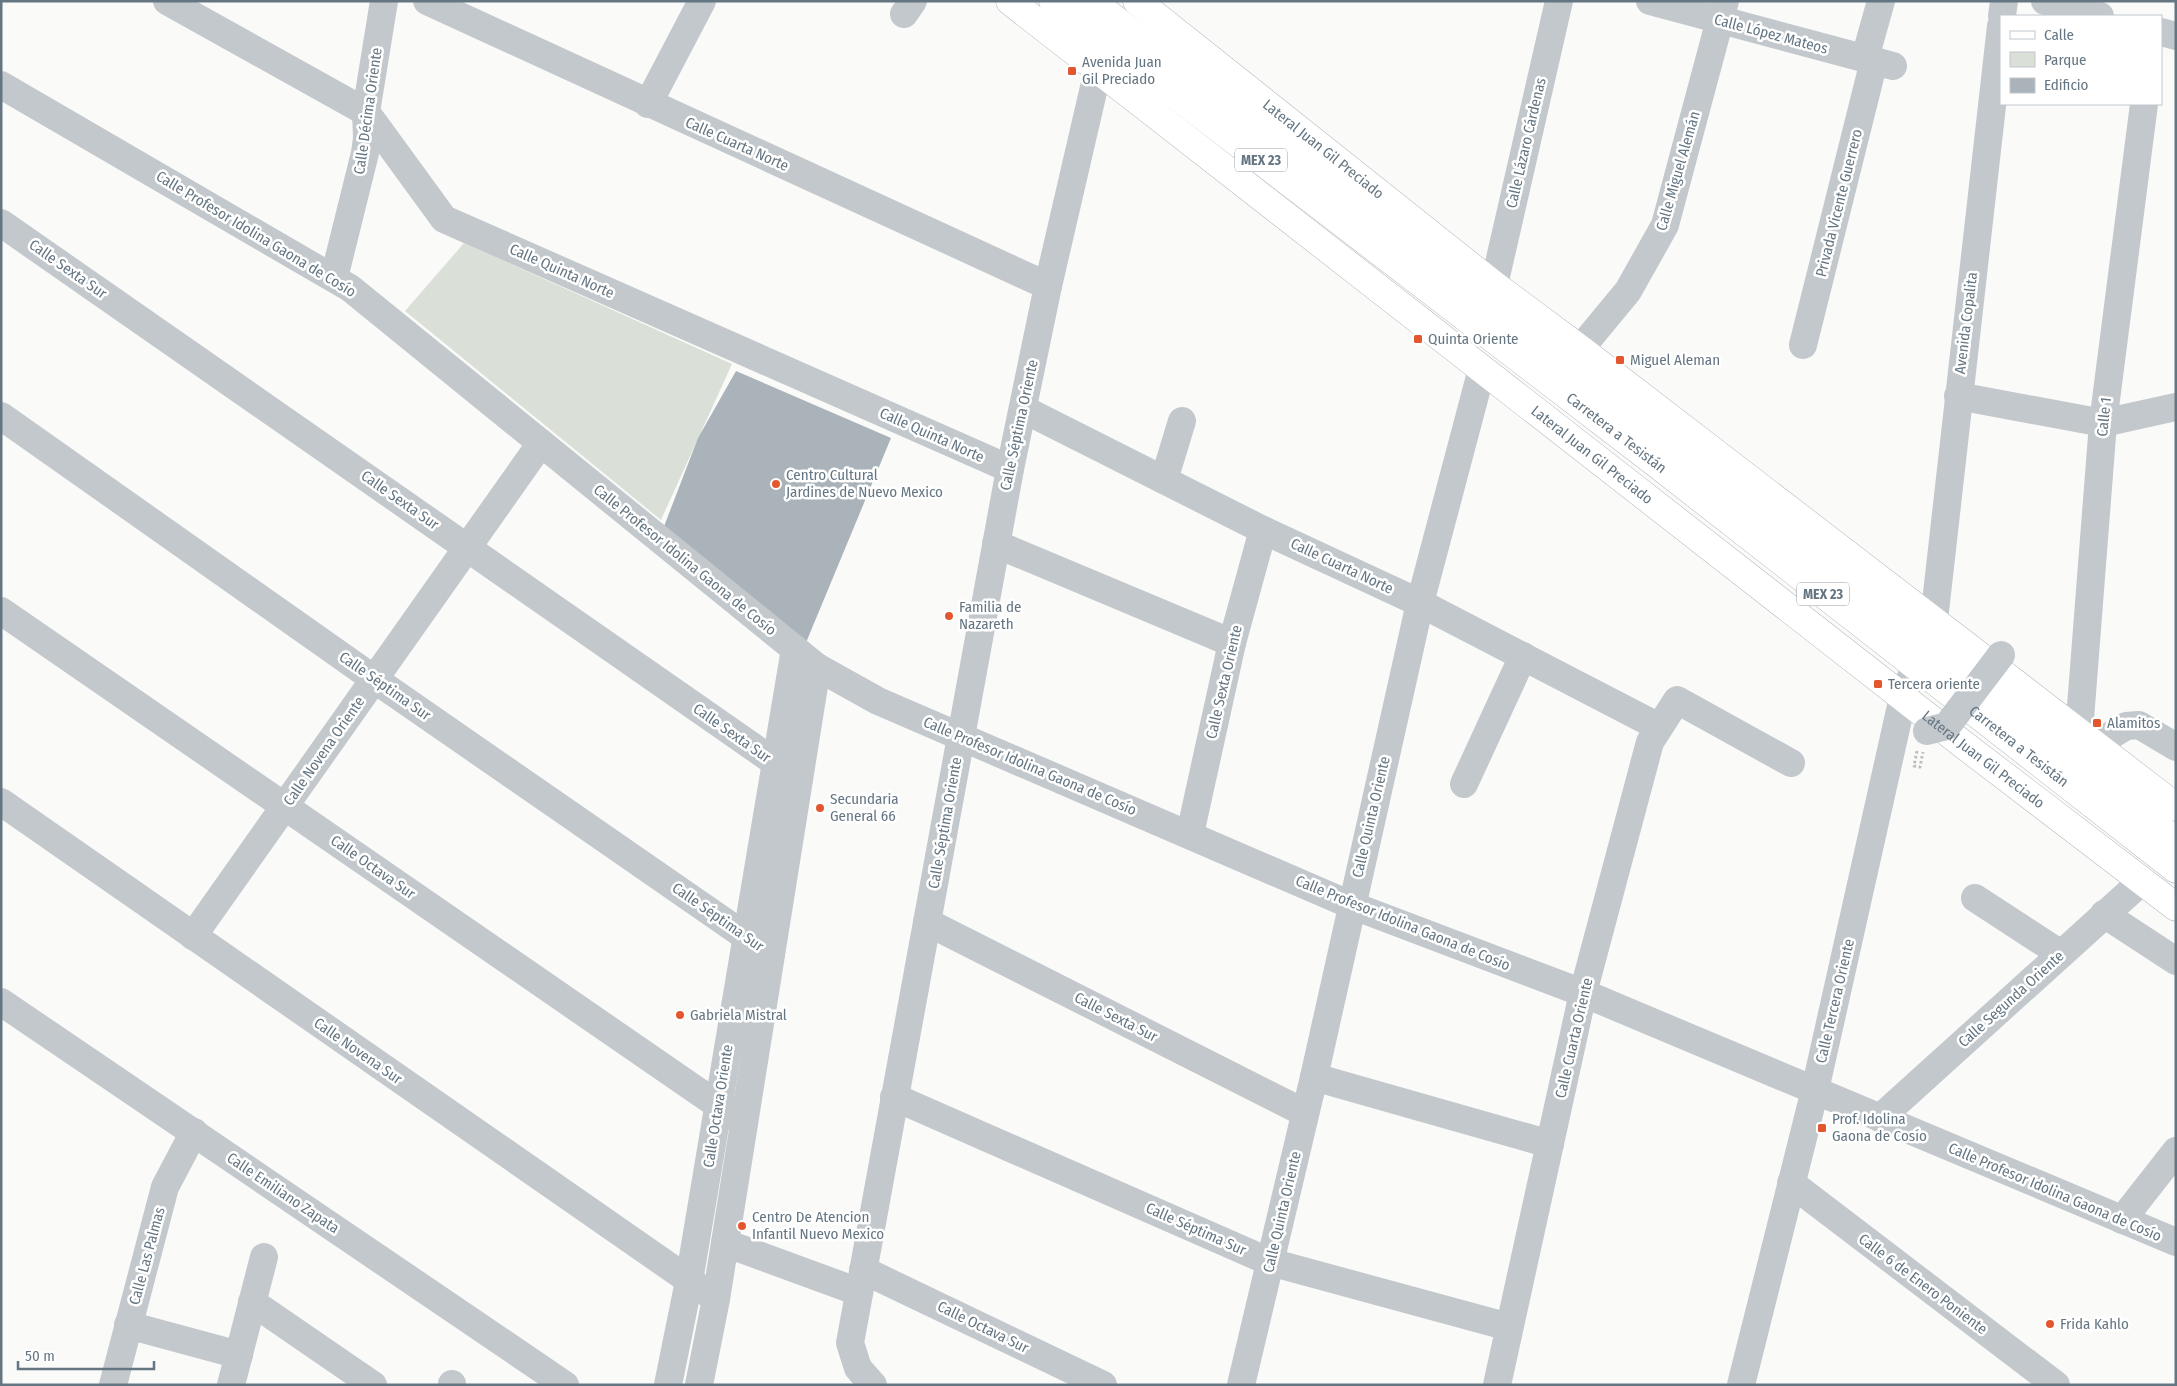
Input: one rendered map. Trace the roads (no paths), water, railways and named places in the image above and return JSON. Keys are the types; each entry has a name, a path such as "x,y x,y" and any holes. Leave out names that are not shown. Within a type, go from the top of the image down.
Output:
{"main road":[{"name":"Lateral Juan Gil Preciado","path":"1010,1 1903,697 2176,907"},
{"name":"Carretera a Tesistán","path":"1053,1 1657,464 1919,657 2176,841"},
{"name":"Carretera a Tesistán","path":"1091,1 1591,385 2176,869"},
{"name":"Lateral Juan Gil Preciado","path":"1137,1 1494,285 1934,620 2176,808"}],"street":[{"name":"Calle Quinta Norte","path":"166,1 366,112 444,218 1010,470"},
{"name":"Calle Décima Oriente","path":"334,278 365,153 367,138 366,112 384,1"},
{"name":"Calle Cuarta Norte","path":"427,1 1048,286"},
{"path":"648,104 702,1"},
{"name":"Calle Lázaro Cárdenas","path":"1494,285 1558,1"},
{"name":"Calle López Mateos","path":"1650,1 1722,10 1877,62"},
{"name":"Privada Vicente Guerrero","path":"1804,345 1877,62 1881,1"},
{"path":"2002,15 2004,1"},
{"path":"2045,1 2096,15"},
{"name":"Calle Miguel Alemán","path":"1580,349 1628,291 1665,225 1722,10"},
{"path":"2162,32 2176,36"},
{"name":"Avenida Copalita","path":"1934,620 2000,35"},
{"name":"Calle Séptima Oriente","path":"873,1385 858,1368 850,1343 1010,470 1048,286 1098,70"},
{"name":"Calle Profesor Idolina Gaona de Cosío","path":"1,85 334,278 365,300 817,667 848,686 878,701 1351,905 1583,993 2176,1242"},
{"name":"Calle 1","path":"2087,738 2103,423 2144,105"},
{"name":"Calle Sexta Sur","path":"1,223 799,779"},
{"name":"Calle Quinta Oriente","path":"1241,1385 1314,1076 1420,603 1482,369"},
{"path":"1958,396 2103,423 2176,407"},
{"name":"Calle Cuarta Norte","path":"1023,409 1263,530 1420,603 1659,727"},
{"name":"Calle Séptima Sur","path":"1,416 374,679 771,954"},
{"path":"1164,480 1182,420"},
{"name":"Calle Novena Oriente","path":"193,936 541,443"},
{"name":"Calle Sexta Oriente","path":"1190,834 1232,643 1263,530"},
{"path":"996,544 1232,643"},
{"name":"Calle Octava Sur","path":"1,611 744,1123"},
{"name":"Calle Tercera Oriente","path":"1741,1385 1815,1090 1903,697 1934,620"},
{"name":"Calle Octava Oriente","path":"668,1385 689,1281 795,649"},
{"path":"1927,731 1948,726 2002,655"},
{"path":"1464,784 1523,656"},
{"name":"Calle Octava Oriente","path":"699,1385 716,1299 817,667"},
{"name":"Calle Cuarta Oriente","path":"1497,1385 1583,993 1650,742 1677,700 1791,763"},
{"path":"2087,738 2126,726 2139,725 2176,748"},
{"name":"Calle Novena Sur","path":"1,802 716,1299"},
{"name":"Calle Segunda Oriente","path":"1880,1118 2142,880"},
{"path":"1975,898 2061,954"},
{"path":"2104,914 2176,961"},
{"name":"Calle Sexta Sur","path":"926,922 1305,1113"},
{"name":"Calle Emiliano Zapata","path":"1,1002 565,1385"},
{"path":"1314,1076 1550,1144"},
{"name":"Calle Séptima Sur","path":"894,1097 1270,1262 1510,1327"},
{"name":"Calle Las Palmas","path":"112,1385 165,1187 194,1132"},
{"path":"2122,1220 2176,1151"},
{"name":"Calle 6 de Enero Poniente","path":"1791,1183 2056,1385"},
{"path":"725,1243 861,1281"},
{"path":"127,1331 235,1369 264,1258"},
{"name":"Calle Octava Sur","path":"861,1281 1104,1385"},
{"path":"252,1302 373,1385"}],"place":[{"name":"Avenida Juan Gil Preciado","path":"1072,71"},
{"name":"Quinta Oriente","path":"1418,339"},
{"name":"Miguel Aleman","path":"1620,360"},
{"name":"Centro Cultural Jardines de Nuevo Mexico","path":"776,484"},
{"name":"Familia de Nazareth","path":"949,616"},
{"name":"Tercera oriente","path":"1878,684"},
{"name":"Alamitos","path":"2097,723"},
{"name":"Secundaria General 66","path":"820,808"},
{"name":"Gabriela Mistral","path":"680,1015"},
{"name":"Prof. Idolina Gaona de Cosío","path":"1822,1128"},
{"name":"Centro De Atencion Infantil Nuevo Mexico","path":"742,1226"},
{"name":"Frida Kahlo","path":"2050,1324"}]}
